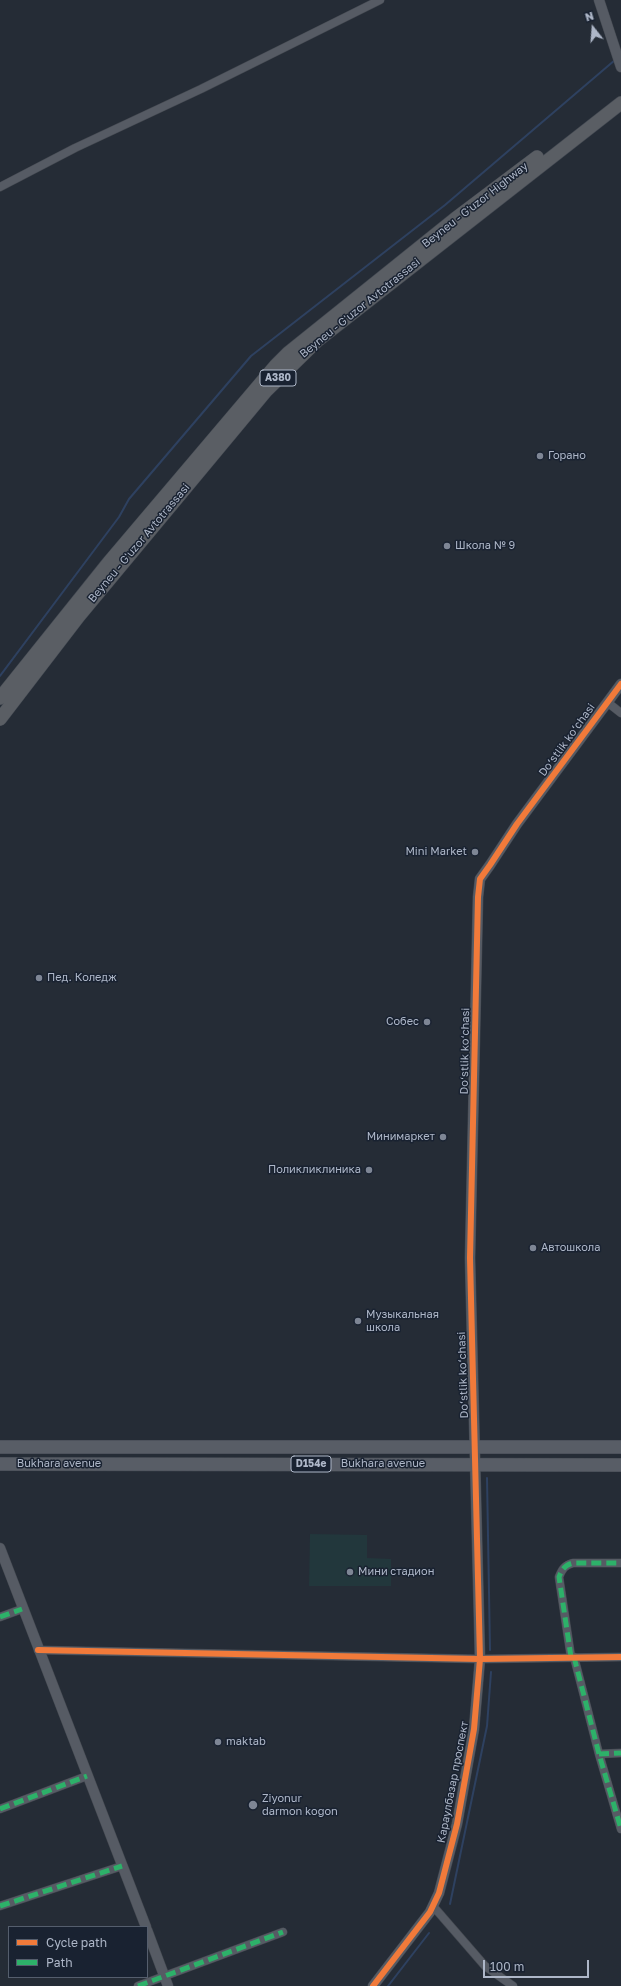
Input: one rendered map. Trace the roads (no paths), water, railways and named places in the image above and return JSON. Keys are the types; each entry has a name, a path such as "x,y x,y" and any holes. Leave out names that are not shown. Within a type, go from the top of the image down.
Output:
{"highway":[{"name":"Beyneu - G'uzor Highway","path":"0,698 76,602 228,419 288,353 456,218 621,92"},
{"name":"Beyneu - G'uzor Avtotrassasi","path":"0,719 118,567 261,396 283,373 317,341 621,103"}],"main road":[{"name":"Bukhara avenue","path":"0,1447 621,1447"},
{"name":"Bukhara avenue","path":"0,1464 621,1464"}],"street":[{"path":"0,188 75,148 201,89 380,0"},
{"path":"599,0 621,67"},
{"name":"Do‘stlik ko‘chasi","path":"475,1464 470,1258 478,897 480,879 517,824 621,684"},
{"path":"607,702 621,713"},
{"name":"Караулбазар проспект","path":"373,1986 433,1906 439,1893 454,1836 468,1771 474,1729 480,1659 475,1464"},
{"path":"0,1548 22,1609 146,1926"},
{"path":"621,1563 573,1563 567,1565 561,1570 559,1577 573,1657 621,1829"},
{"path":"0,1617 22,1609"},
{"path":"38,1650 297,1654 480,1659 621,1656"},
{"path":"599,1754 621,1753"},
{"path":"0,1809 87,1776"},
{"path":"0,1906 122,1866"},
{"path":"433,1906 485,1966 513,1986"},
{"path":"138,1986 283,1932"},
{"path":"148,1933 168,1986"}],"waterway":[{"path":"0,676 119,517 129,499 251,356 445,205 615,60"},
{"path":"487,1478 490,1650"},
{"path":"450,1904 487,1726 491,1672"},
{"path":"388,1986 429,1933"}],"place":[{"name":"Горано","path":"540,456"},
{"name":"Школа № 9","path":"447,546"},
{"name":"Mini Market","path":"475,852"},
{"name":"Пед. Коледж","path":"39,978"},
{"name":"Собеc","path":"427,1022"},
{"name":"Минимаркет","path":"443,1137"},
{"name":"Поликликлиника","path":"369,1170"},
{"name":"Автошкола","path":"533,1248"},
{"name":"Музыкальная школа","path":"358,1321"},
{"name":"Мини стадион","path":"350,1572"},
{"name":"maktab","path":"218,1742"},
{"name":"Ziyonur darmon kogon","path":"253,1805"}]}
